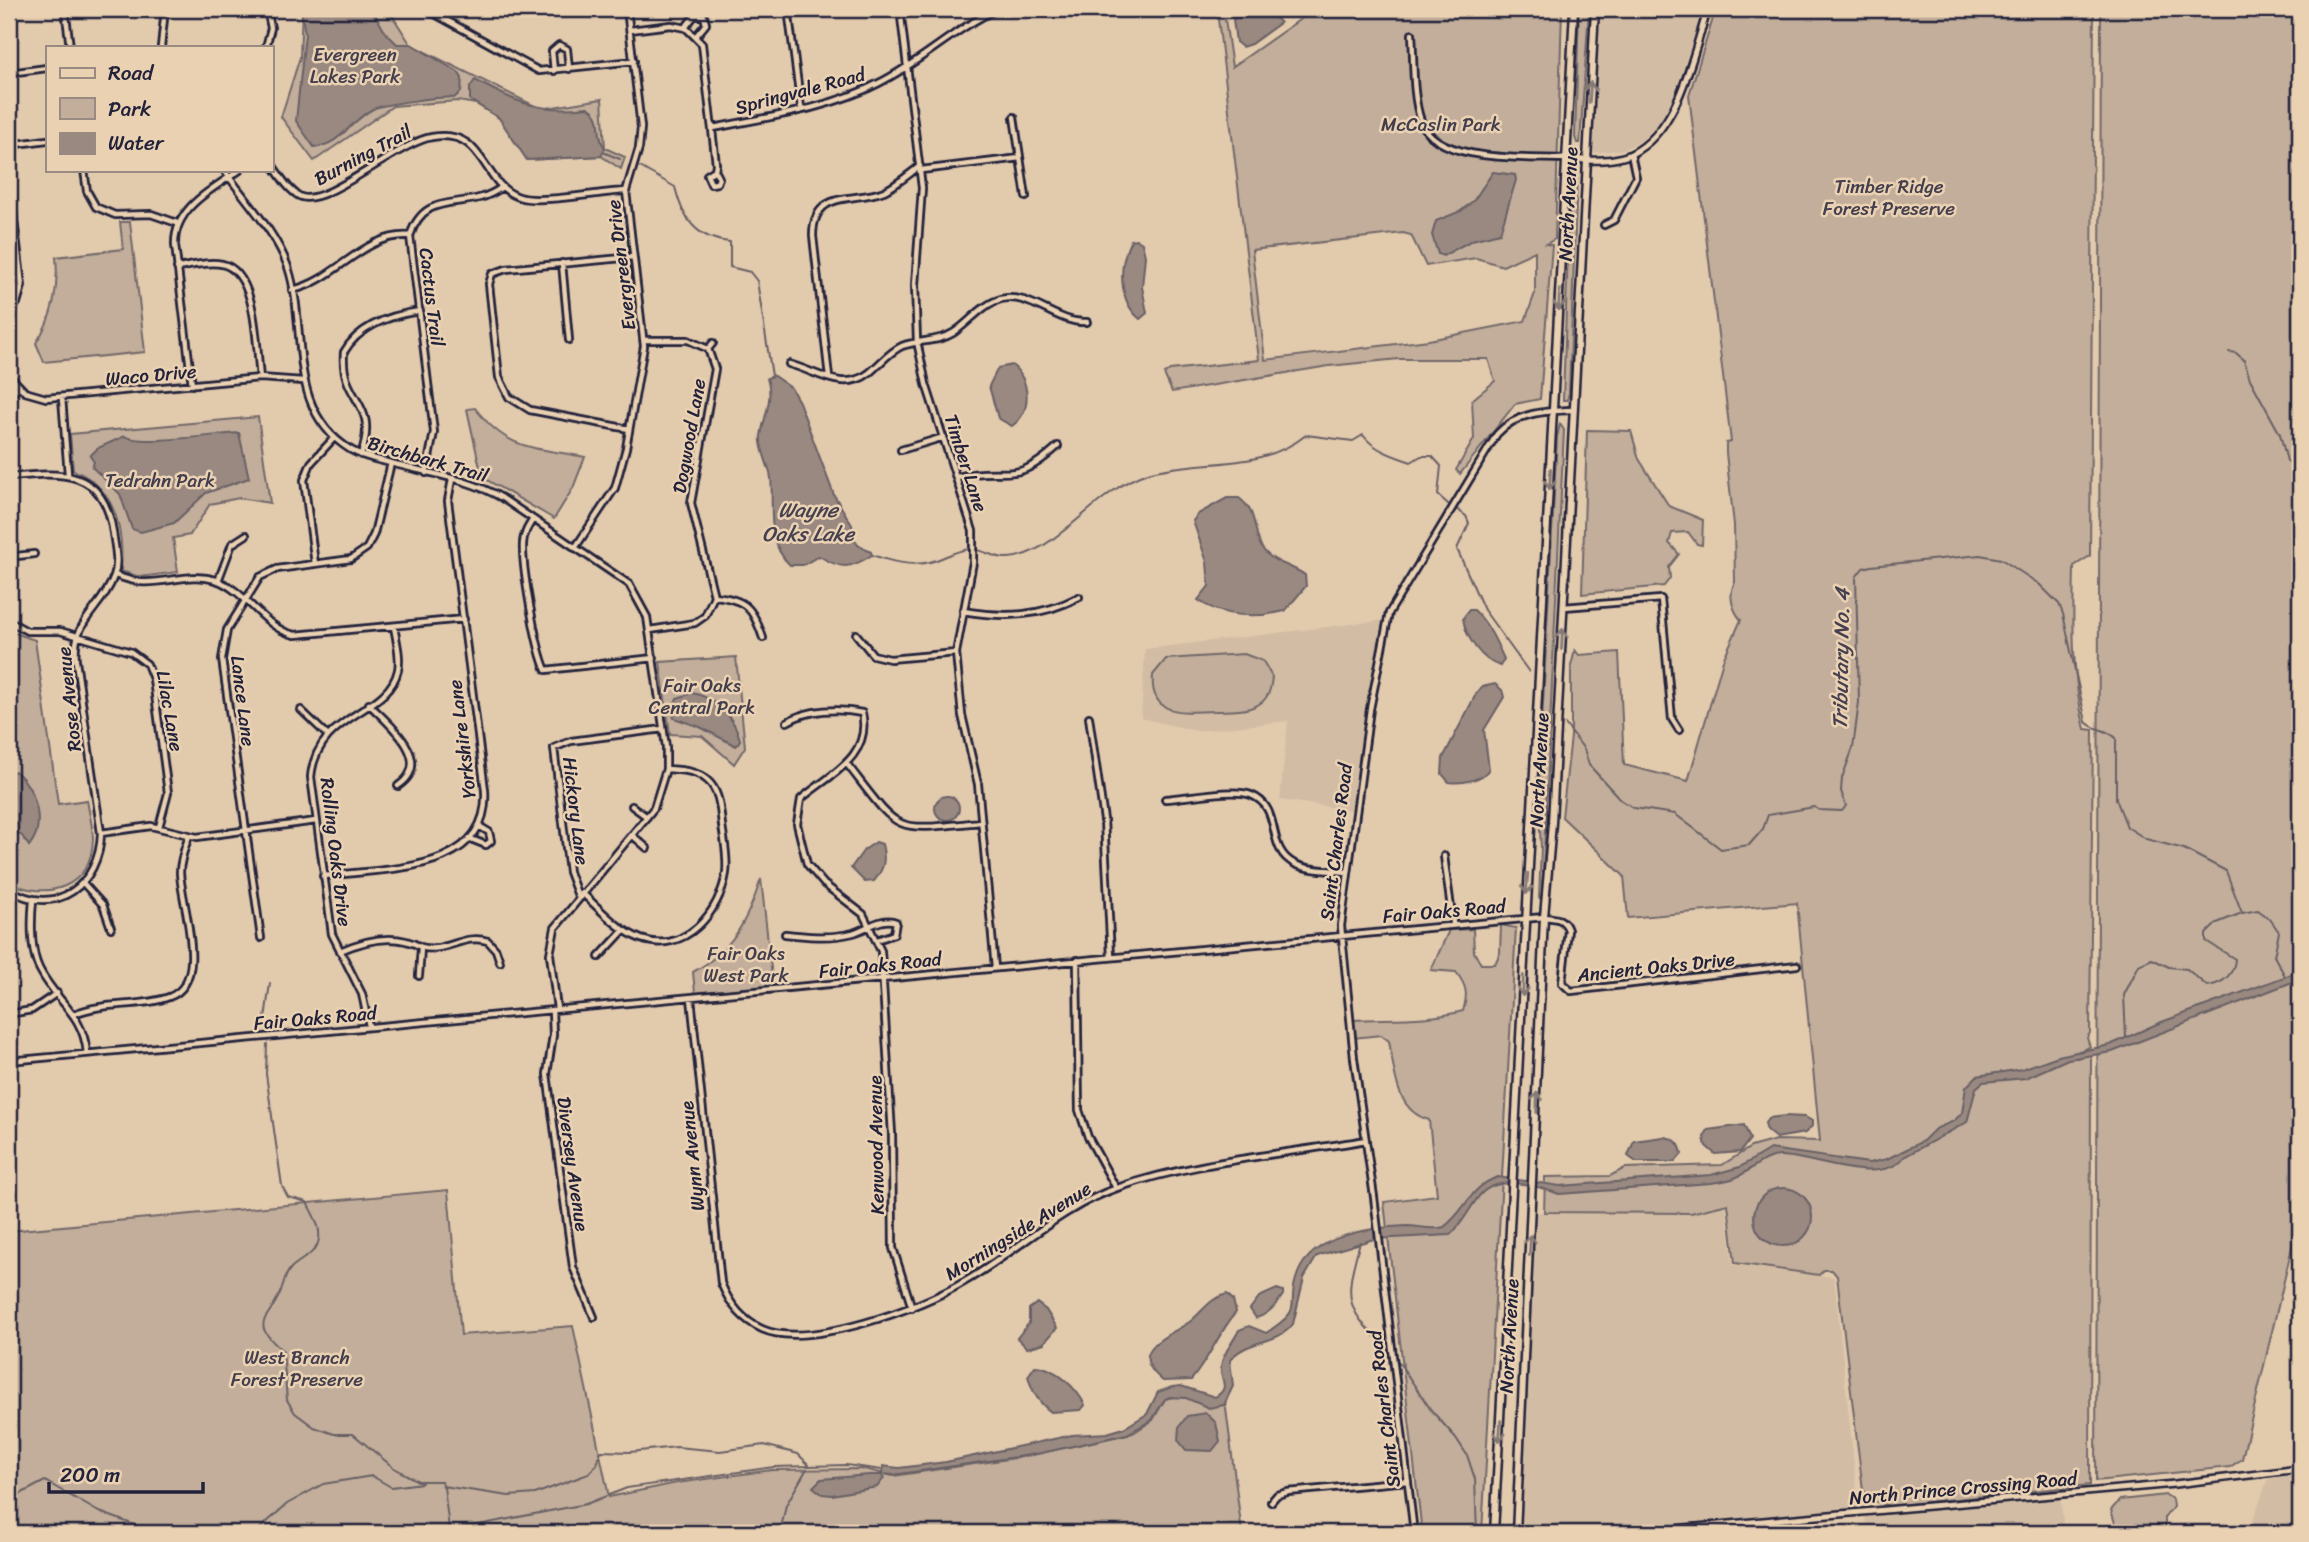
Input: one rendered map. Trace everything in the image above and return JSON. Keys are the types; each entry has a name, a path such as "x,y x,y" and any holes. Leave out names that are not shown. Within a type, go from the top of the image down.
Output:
{"main road":[{"name":"North Avenue","path":"1494,1533 1574,9"},
{"name":"North Avenue","path":"1516,1533 1544,916 1564,607 1595,9"}],"street":[{"path":"65,9 70,46"},
{"path":"161,46 165,9"},
{"path":"266,46 271,28 267,9"},
{"path":"426,9 529,68 554,71 634,61"},
{"name":"Evergreen Drive","path":"575,548 615,488 629,429 644,340 626,191 641,134 627,9"},
{"path":"788,9 802,108"},
{"name":"Timber Lane","path":"900,9 921,168 922,198 915,285 917,341 926,384 971,522 973,549 956,653 962,715 977,777 995,968"},
{"name":"Springvale Road","path":"713,128 802,108 866,89 908,66 962,28 998,9"},
{"path":"1412,34 1419,112 1430,137 1444,148 1586,160 1631,154 1653,137 1670,113 1708,9"},
{"path":"685,28 694,16 704,16 706,24 696,36"},
{"path":"630,30 671,25 685,28 696,36 703,47 715,170"},
{"path":"554,71 552,51 559,45 565,47 569,69"},
{"path":"9,73 46,68"},
{"path":"1014,117 1026,197"},
{"name":"Burning Trail","path":"273,165 296,194 308,198 330,193 405,145 430,137 450,136 469,143 502,187"},
{"path":"9,145 46,140"},
{"path":"1604,225 1614,220 1636,177 1631,154"},
{"path":"830,378 813,236 820,210 833,201 883,191 921,168 1020,158"},
{"path":"84,172 87,191 96,207 116,215 151,214 177,223"},
{"name":"Birchbark Trail","path":"225,172 281,251 292,290 303,381 312,410 334,438 361,455 491,492 629,583 643,607 650,630 666,769 654,808 558,922 550,944 555,1010"},
{"path":"192,385 174,245 177,223 191,205 237,172"},
{"path":"9,178 22,278 20,295 9,313"},
{"path":"502,187 515,195 530,199 626,191"},
{"name":"Cactus Trail","path":"426,473 435,432 410,236 418,217 432,206 480,200 502,187"},
{"path":"292,290 311,285 381,239 410,236"},
{"path":"629,429 525,408 509,397 501,383 489,290 492,274 506,269 632,257"},
{"path":"562,263 569,340"},
{"path":"177,268 222,264 234,268 243,278 249,292 260,378"},
{"path":"789,364 837,383 861,378 897,349 917,341 947,336 990,304 1006,298 1023,300 1069,321 1087,322"},
{"path":"361,455 368,425 363,408 348,387 344,352 358,336 387,317 419,311"},
{"path":"644,340 688,341 708,349 713,343"},
{"name":"Dogwood Lane","path":"708,349 715,365 714,377 691,503 714,596"},
{"path":"9,375 19,387 9,396"},
{"name":"Waco Drive","path":"19,387 39,397 62,398 260,378 303,381"},
{"path":"62,398 68,474"},
{"name":"Saint Charles Road","path":"1414,1533 1341,934 1370,709 1389,613 1497,434 1514,419 1553,410 1573,410"},
{"path":"901,450 944,437"},
{"path":"315,564 304,480 311,463 334,438"},
{"path":"957,477 978,473 1026,472 1058,446"},
{"name":"Lance Lane","path":"261,938 222,654 227,630 254,584 267,572 351,559 367,548 391,463"},
{"path":"9,477 68,474 92,486 108,510 116,555 115,575 143,582 190,577 218,581 246,598 279,629 291,634 464,619"},
{"name":"Yorkshire Lane","path":"323,876 437,860 455,853 471,839 479,826 485,795 448,501 452,480"},
{"path":"533,519 525,534 523,552 539,653 546,670 653,657"},
{"path":"218,581 232,544 246,535"},
{"path":"9,557 34,554"},
{"name":"Rose Avenue","path":"84,884 99,856 101,833 75,653 76,636 115,575"},
{"path":"650,630 695,623 705,616 714,596 734,598 746,605 763,638"},
{"path":"963,611 997,616 1031,614 1055,608 1079,597"},
{"path":"1564,607 1661,599 1672,719 1679,730"},
{"name":"Lilac Lane","path":"9,621 27,631 54,630 131,652 140,657 150,670 168,793 159,827"},
{"name":"Rolling Oaks Drive","path":"369,1026 362,994 330,925 312,772 315,756 327,735 385,692 397,674 394,626"},
{"path":"856,634 873,655 890,659 956,653"},
{"path":"369,704 394,727 407,745 411,771 406,780 398,786"},
{"path":"301,710 327,735"},
{"path":"787,723 812,713 845,710 862,713 864,732 847,764 801,799 797,824 800,845 816,877 855,905 872,926"},
{"path":"1089,717 1104,820 1111,957"},
{"name":"Hickory Lane","path":"663,729 571,741 554,748 569,872 580,895 624,930 651,941 684,937 705,921 724,882 726,860 716,793 706,779 695,774 666,769"},
{"path":"847,764 877,806 899,823 917,828 981,822"},
{"path":"1165,799 1238,793 1252,796 1270,811 1275,841 1285,858 1303,867 1348,872"},
{"path":"632,806 647,817"},
{"path":"101,833 159,827 189,836 316,821"},
{"path":"471,839 486,845 491,842 489,832 479,826"},
{"path":"632,835 647,848"},
{"path":"74,1014 97,1005 167,998 184,986 192,962 180,871 189,836"},
{"path":"1444,856 1453,923"},
{"path":"9,889 33,900 62,896 84,884 106,910 111,928"},
{"path":"33,900 31,920 38,964 84,1031 87,1053"},
{"name":"Fair Oaks Road","path":"9,1061 1544,916"},
{"name":"Ancient Oaks Drive","path":"1544,916 1565,922 1568,930 1562,983 1571,991 1797,965"},
{"path":"785,934 822,937 853,933 889,919 898,926 894,934 877,940"},
{"name":"Kenwood Avenue","path":"872,926 883,978 892,1134 893,1248 912,1307"},
{"path":"598,957 624,930"},
{"path":"340,951 382,939 406,940 421,947 441,949 466,938 478,938 493,945 500,962"},
{"path":"419,975 421,947"},
{"path":"1077,960 1079,1110 1088,1137 1116,1188"},
{"path":"9,1014 32,1010 57,993"},
{"name":"Wynn Avenue","path":"691,998 717,1268 726,1296 735,1308"},
{"name":"Diversey Avenue","path":"555,1010 547,1074 573,1268 594,1317"},
{"name":"Morningside Avenue","path":"735,1308 761,1329 774,1333 802,1334 878,1319 912,1307 965,1282 1069,1212 1116,1188 1226,1163 1367,1140"},
{"name":"North Prince Crossing Road","path":"1629,1533 2175,1484 2300,1469"},
{"path":"1271,1502 1277,1495 1288,1492 1408,1481"}],"shaded area":[{"path":"496,9 583,9 512,18"},
{"path":"1601,9 1703,9 1676,90 1660,121 1641,141 1625,149 1592,153"},
{"path":"1385,620 1352,810 1280,800 1288,721 1197,731 1141,718 1145,649"},
{"path":"1726,1205 1733,1265 1834,1277 1859,1511 1612,1533 1518,1533 1534,1212 1691,1213"},
{"path":"2300,1474 2300,1533 2248,1533 2268,1479"},
{"path":"2060,1496 2063,1522 2056,1533 1867,1533 1865,1515"}],"green space":[{"name":"Evergreen Lakes Park","path":"302,9 388,9 411,45 541,109 602,99 605,148 625,157 621,169 601,156 527,160 499,118 476,104 458,101 393,106 314,161 281,117 300,57"},
{"name":"McCaslin Park","path":"1315,9 1562,9 1555,239 1546,244 1552,245 1540,399 1515,404 1460,474 1456,470 1474,439 1472,400 1495,381 1488,359 1399,359 1329,366 1172,392 1164,374 1170,370 1259,360 1218,19 1225,19 1232,67","holes":["1403,233 1411,235 1426,266 1476,258 1503,266 1535,251 1535,293 1525,321 1429,340 1265,360 1252,250"]},
{"path":"1579,9 1589,9 1580,143 1577,143 1575,137"},
{"name":"Timber Ridge Forest Preserve","path":"1716,9 2094,9 2090,556 2074,566 2073,607 2080,709 2085,729 2093,730 2090,1033 2087,1038 2090,1047 2074,1053 2077,1058 2091,1054 2090,1485 1890,1506 1874,1501 1863,1490 1837,1276 1832,1270 1824,1270 1819,1275 1735,1263 1728,1204 1691,1213 1544,1212 1545,1177 1610,1176 1625,1168 1722,1165 1751,1147 1776,1140 1820,1141 1797,903 1628,918 1624,876 1562,817 1571,736 1571,666 1575,650 1579,655 1619,652 1624,765 1688,781 1723,660 1741,620 1733,607 1731,597 1735,582 1734,525 1726,443 1731,442 1689,95"},
{"path":"2101,9 2298,9 2300,1213 2242,1459 2230,1467 2096,1481"},
{"path":"1573,175 1577,178 1569,393 1567,400 1563,400 1570,187"},
{"path":"120,222 130,222 145,352 44,362 36,343 54,302 56,257 123,249"},
{"path":"475,408 499,433 511,440 537,449 585,457 573,488 554,519 482,477 467,409"},
{"name":"Tedrahn Park","path":"258,417 270,503 239,498 210,504 190,535 173,538 178,572 140,577 121,571 121,540 114,511 99,487 73,470 70,434"},
{"path":"1560,424 1564,430 1542,894 1539,899 1541,847 1538,798 1557,437"},
{"path":"1587,430 1631,431 1639,459 1669,506 1703,520 1702,545 1697,544 1688,532 1672,533 1669,543 1679,554 1669,567 1670,578 1664,586 1582,594"},
{"path":"9,631 35,640 58,804 87,800 92,824 91,856 85,869 65,886 52,890 23,888 9,882"},
{"path":"1244,654 1263,661 1272,677 1265,699 1257,705 1240,710 1192,712 1171,709 1163,706 1157,699 1153,689 1153,675 1166,659"},
{"name":"Fair Oaks Central Park","path":"736,657 745,747 734,764 702,736 670,734 660,662"},
{"name":"Fair Oaks West Park","path":"761,879 773,986 695,993 693,972 719,954 737,933"},
{"path":"1501,925 1516,928 1482,1533 1422,1533 1384,1202 1437,1195 1429,1120 1409,1108 1403,1099 1395,1077 1389,1041 1381,1035 1354,1038 1352,1020 1422,1018 1463,1011 1466,990 1456,972 1431,970 1449,930 1473,929 1474,952 1481,964 1495,964 1500,953"},
{"name":"West Branch Forest Preserve","path":"448,1190 461,1335 573,1326 609,1497 677,1483 772,1470 864,1469 893,1476 1022,1457 1133,1433 1153,1420 1165,1399 1180,1397 1210,1403 1225,1401 1242,1533 9,1533 9,1231"},
{"path":"2166,1495 2172,1499 2173,1507 2165,1517 2165,1533 2118,1533 2111,1510 2120,1500"}],"water":[{"path":"301,9 372,9 385,32 397,44 411,44 458,72 462,78 461,92 454,98 413,101 373,109 331,142 314,147 296,121 305,34"},
{"path":"1241,9 1268,9 1280,23 1251,44 1242,47 1236,42 1233,20"},
{"path":"475,80 529,104 555,109 588,107 597,116 600,137 605,148 601,156 527,160 499,118 470,100 470,87"},
{"path":"1493,172 1515,175 1516,180 1500,233 1472,240 1443,256 1438,254 1432,235 1436,221 1461,211 1474,200"},
{"path":"1136,239 1142,243 1145,256 1142,287 1147,313 1140,319 1127,303 1122,282 1127,250 1131,240"},
{"path":"1012,365 1023,379 1027,395 1023,412 1012,426 998,418 989,386 998,368"},
{"name":"Wayne Oaks Lake","path":"774,376 791,388 799,402 834,495 852,525 854,539 858,545 871,552 872,555 858,563 840,566 819,556 803,565 790,565 777,546 772,523 771,478 761,441 769,400 767,378"},
{"path":"239,433 249,478 206,493 174,523 141,532 132,529 120,494 92,467 94,462 90,456 98,448 125,436 133,439 162,440"},
{"path":"1227,498 1239,498 1245,503 1266,553 1305,575 1306,586 1285,611 1240,615 1218,610 1198,600 1209,586 1207,562 1193,521 1198,514"},
{"path":"1469,610 1474,610 1491,633 1504,659 1500,666 1481,654 1471,640 1463,618"},
{"path":"1495,684 1502,690 1504,697 1484,730 1489,769 1472,780 1449,782 1442,774 1443,758 1476,694 1482,687"},
{"path":"692,693 709,699 729,717 740,740 736,746 700,727 674,718 672,710 677,698"},
{"path":"15,771 33,796 38,817 37,828 29,846 22,836 9,828 9,774"},
{"path":"947,796 958,803 959,808 952,819 947,820 936,813 935,808 942,797"},
{"path":"876,842 882,844 883,864 874,881 865,882 851,868 864,850"},
{"path":"2300,971 2300,979 2112,1052 2068,1059 2026,1078 1983,1082 1976,1088 1967,1122 1904,1157 1894,1166 1880,1170 1845,1168 1781,1156 1767,1159 1732,1179 1711,1183 1559,1194 1530,1185 1497,1185 1480,1195 1450,1235 1374,1239 1317,1256 1304,1278 1293,1324 1279,1336 1244,1348 1230,1360 1233,1386 1224,1405 1209,1408 1186,1398 1170,1397 1165,1399 1152,1420 1127,1434 1037,1454 893,1475 882,1474 883,1466 899,1468 946,1462 1072,1435 1107,1433 1124,1428 1147,1414 1158,1392 1172,1387 1181,1386 1215,1397 1224,1386 1222,1361 1239,1330 1249,1326 1266,1333 1287,1317 1291,1311 1298,1273 1316,1250 1345,1236 1377,1228 1444,1227 1481,1186 1498,1177 1560,1186 1711,1175 1740,1167 1770,1149 1869,1163 1887,1159 1923,1141 1935,1129 1954,1121 1962,1113 1966,1087 1977,1076 2022,1069 2058,1056 2110,1045 2159,1023"},
{"path":"1805,1117 1812,1121 1812,1126 1805,1133 1776,1138 1767,1131 1765,1123 1769,1118"},
{"path":"1744,1125 1750,1139 1740,1152 1715,1154 1706,1146 1704,1137 1708,1130"},
{"path":"1663,1137 1680,1146 1682,1154 1675,1162 1636,1162 1628,1156 1634,1141"},
{"path":"1783,1188 1799,1193 1807,1201 1812,1217 1807,1233 1799,1241 1783,1246 1767,1241 1759,1233 1754,1217 1759,1201 1767,1193"},
{"path":"1277,1289 1283,1291 1283,1295 1268,1312 1256,1318 1250,1309 1259,1297"},
{"path":"1227,1294 1233,1300 1236,1312 1197,1372 1191,1380 1163,1381 1152,1370 1148,1360 1149,1351 1164,1337 1192,1320 1212,1301"},
{"path":"1037,1303 1046,1310 1057,1328 1044,1343 1027,1348 1017,1338 1029,1323 1029,1309"},
{"path":"1035,1366 1058,1374 1071,1386 1085,1405 1081,1410 1051,1412 1046,1408 1036,1396 1028,1376"},
{"path":"1206,1413 1216,1423 1220,1441 1212,1451 1186,1450 1178,1440 1179,1427 1187,1416"},
{"path":"881,1475 884,1478 877,1487 832,1495 822,1494 813,1487 821,1479"}],"waterway":[{"name":"Tributary No. 4","path":"603,152 620,159"},
{"name":"Tributary No. 4","path":"640,167 675,187 682,208 692,225 708,236 730,242 730,267 750,272 757,281 772,376"},
{"path":"2229,352 2236,353 2244,360 2250,379 2280,434 2287,461 2300,472"},
{"name":"Tributary No. 4","path":"872,555 908,564 930,562 970,549 1001,558 1024,555 1041,547 1129,481 1168,469 1270,454 1288,447 1306,435 1353,441 1363,435 1379,449 1411,462 1421,456 1432,456 1441,466 1438,495 1448,504"},
{"name":"Tributary No. 4","path":"1455,508 1466,516 1469,523 1457,549 1484,610 1529,672"},
{"name":"Tributary No. 4","path":"1565,724 1584,749 1589,765 1621,800 1634,808 1675,814 1721,849 1749,845 1763,829 1768,815 1814,807 1819,810 1842,811 1846,806 1841,791 1842,778 1853,748 1859,702 1856,577 1863,568 1871,566 1980,555 2001,559 2039,584 2059,604 2086,722 2116,738 2116,799 2127,827 2146,839 2184,849 2226,871 2242,913 2258,910 2270,919 2279,932 2274,956 2285,976"},
{"path":"2126,1038 2124,995 2139,965 2152,959 2169,967 2187,969 2207,986 2218,983 2230,974 2235,959 2206,941 2206,934 2217,923 2242,913"},
{"path":"264,1026 270,983"},
{"path":"267,1044 266,1074 282,1186 288,1197 307,1202 319,1232 316,1247 294,1265 285,1277 280,1293 264,1322 266,1333 283,1351 287,1400 295,1413 314,1427 334,1434 353,1434 394,1468 418,1481 442,1481 443,1486 509,1496 535,1494 588,1474 597,1464 601,1451 630,1452 676,1447 720,1451 764,1445 798,1454 809,1465 786,1505 780,1533"},
{"path":"1360,1242 1351,1278 1352,1303 1364,1325 1390,1352"},
{"path":"1398,1361 1431,1410 1467,1455 1475,1479 1477,1533"},
{"path":"436,1533 586,1504 627,1488 774,1467 846,1465 882,1470"},
{"path":"255,1533 287,1504 323,1484 372,1476 391,1487 422,1483"},
{"path":"9,1500 45,1481 97,1511 156,1533"},
{"path":"444,1487 449,1529"}]}
